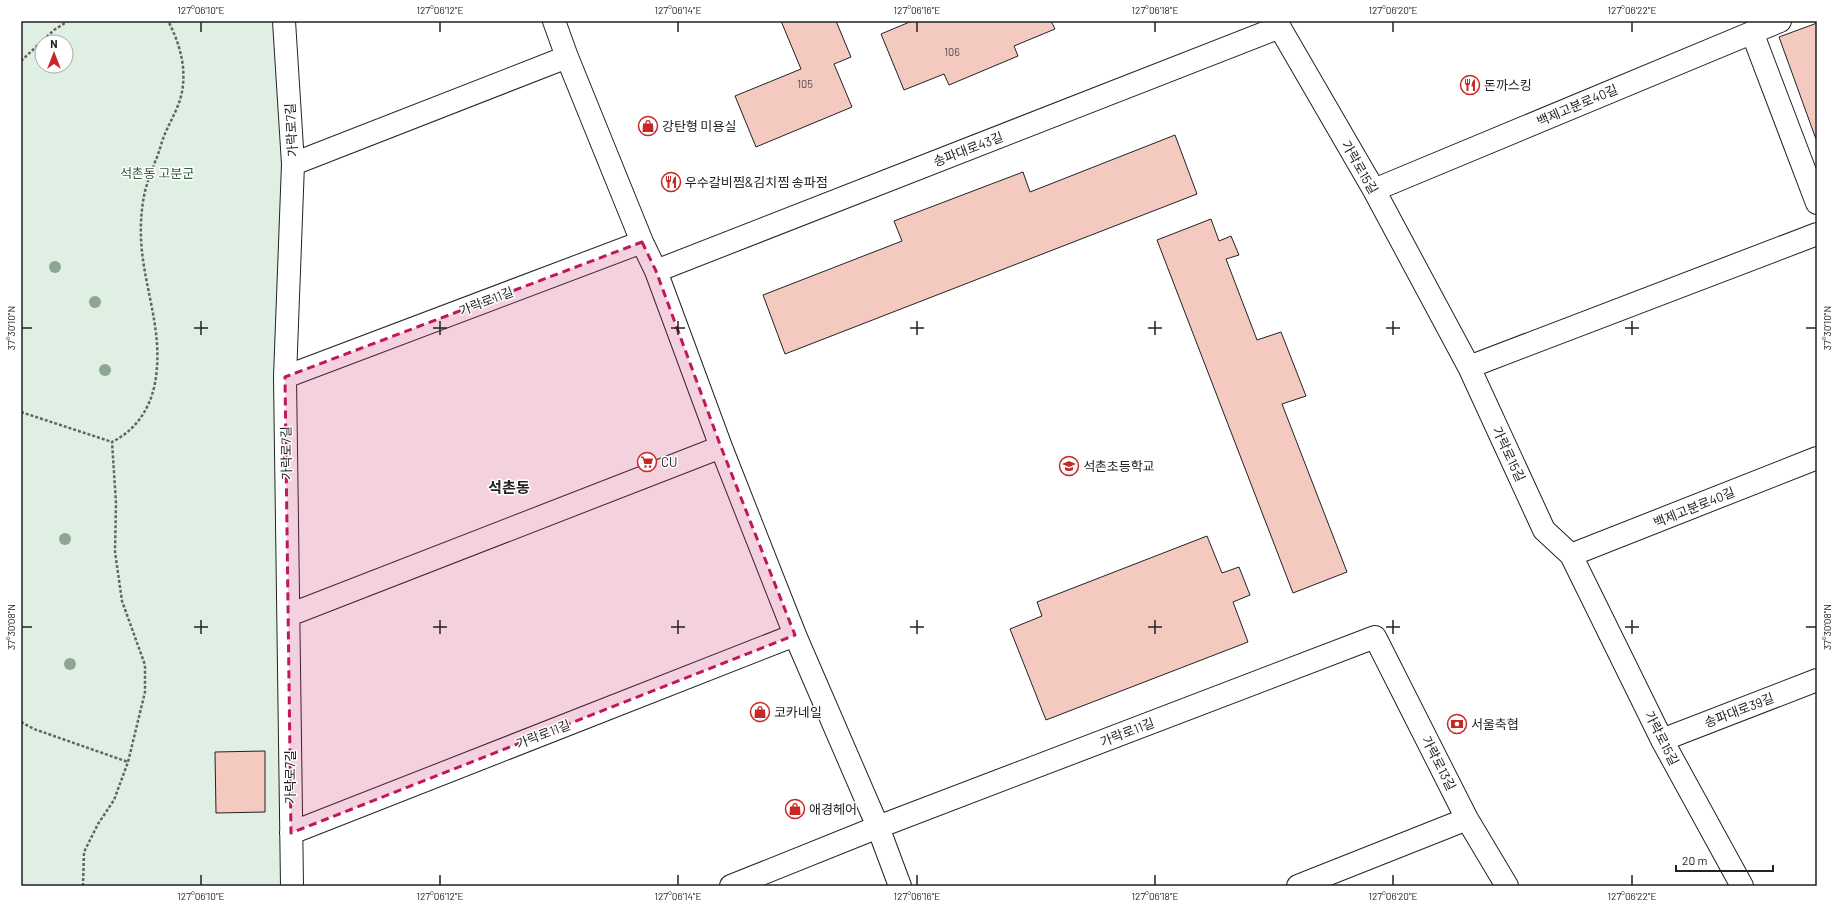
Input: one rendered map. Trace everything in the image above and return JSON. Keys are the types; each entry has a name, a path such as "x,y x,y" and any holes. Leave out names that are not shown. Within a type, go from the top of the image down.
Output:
{"street":[{"name":"가락로7길","path":"284,21 293,164 285,377 292,886"},
{"path":"554,21 567,57 642,242 656,271 721,447 795,635 878,827 900,886"},
{"name":"백제고분로40길","path":"1374,190 1780,21"},
{"name":"가락로15길","path":"1278,24 1374,190 1470,367 1544,530 1571,555 1662,740 1742,886"},
{"name":"송파대로43길","path":"656,271 1278,24"},
{"path":"1752,32 1817,202"},
{"path":"293,164 567,57"},
{"path":"1470,367 1817,234"},
{"name":"가락로11길","path":"285,377 642,242"},
{"path":"289,615 721,447"},
{"name":"백제고분로40길","path":"1571,555 1817,458"},
{"name":"가락로11길","path":"291,833 795,635"},
{"name":"가락로11길","path":"731,886 878,827 1375,637"},
{"name":"가락로13길","path":"1375,637 1467,819 1507,886"},
{"name":"송파대로39길","path":"1662,740 1817,680"},
{"path":"1298,886 1467,819"}],"path":[{"path":"21,61 49,34 68,21"},
{"path":"112,442 131,430 144,413 152,395 156,374 157,335 143,260 141,228 144,195 163,138 176,110 183,85 180,49 177,38 168,21"},
{"path":"21,412 112,442"},
{"path":"83,886 84,852 98,824 114,800 128,762 145,692 145,666 122,601 115,552 116,503 112,442"},
{"path":"21,722 34,729 128,762"}],"highlighted area":[{"path":"642,242 656,271 721,447 795,635 291,833 285,377"}],"green space":[{"name":"석촌동 고분군","path":"21,21 278,21 293,164 292,886 21,886"}],"building":[{"path":"781,21 836,21 851,57 834,64 852,107 756,147 735,96 801,69"},
{"path":"912,21 1051,21 1055,29 1014,46 1018,56 949,85 944,74 904,90 881,34"},
{"path":"1817,23 1817,142 1779,37"},
{"path":"1175,135 1197,194 785,354 763,295 902,241 894,221 1023,172 1030,192"},
{"path":"1211,219 1219,241 1231,236 1239,255 1226,259 1257,340 1281,332 1306,396 1282,404 1347,572 1293,593 1157,240"},
{"path":"1207,536 1222,573 1239,567 1250,595 1233,602 1248,642 1046,720 1010,629 1042,616 1037,602"},
{"path":"265,751 265,812 216,813 215,752"}],"place":[{"name":"돈까스킹","path":"1470,85"},
{"name":"강탄형 미용실","path":"648,126"},
{"name":"우수갈비찜&김치찜 송파점","path":"671,182"},
{"name":"CU","path":"647,462"},
{"name":"석촌초등학교","path":"1069,466"},
{"name":"코카네일","path":"760,712"},
{"name":"서울축협","path":"1457,724"},
{"name":"애경헤어","path":"795,809"}],"district":[{"name":"석촌동","path":"509,487"}]}
